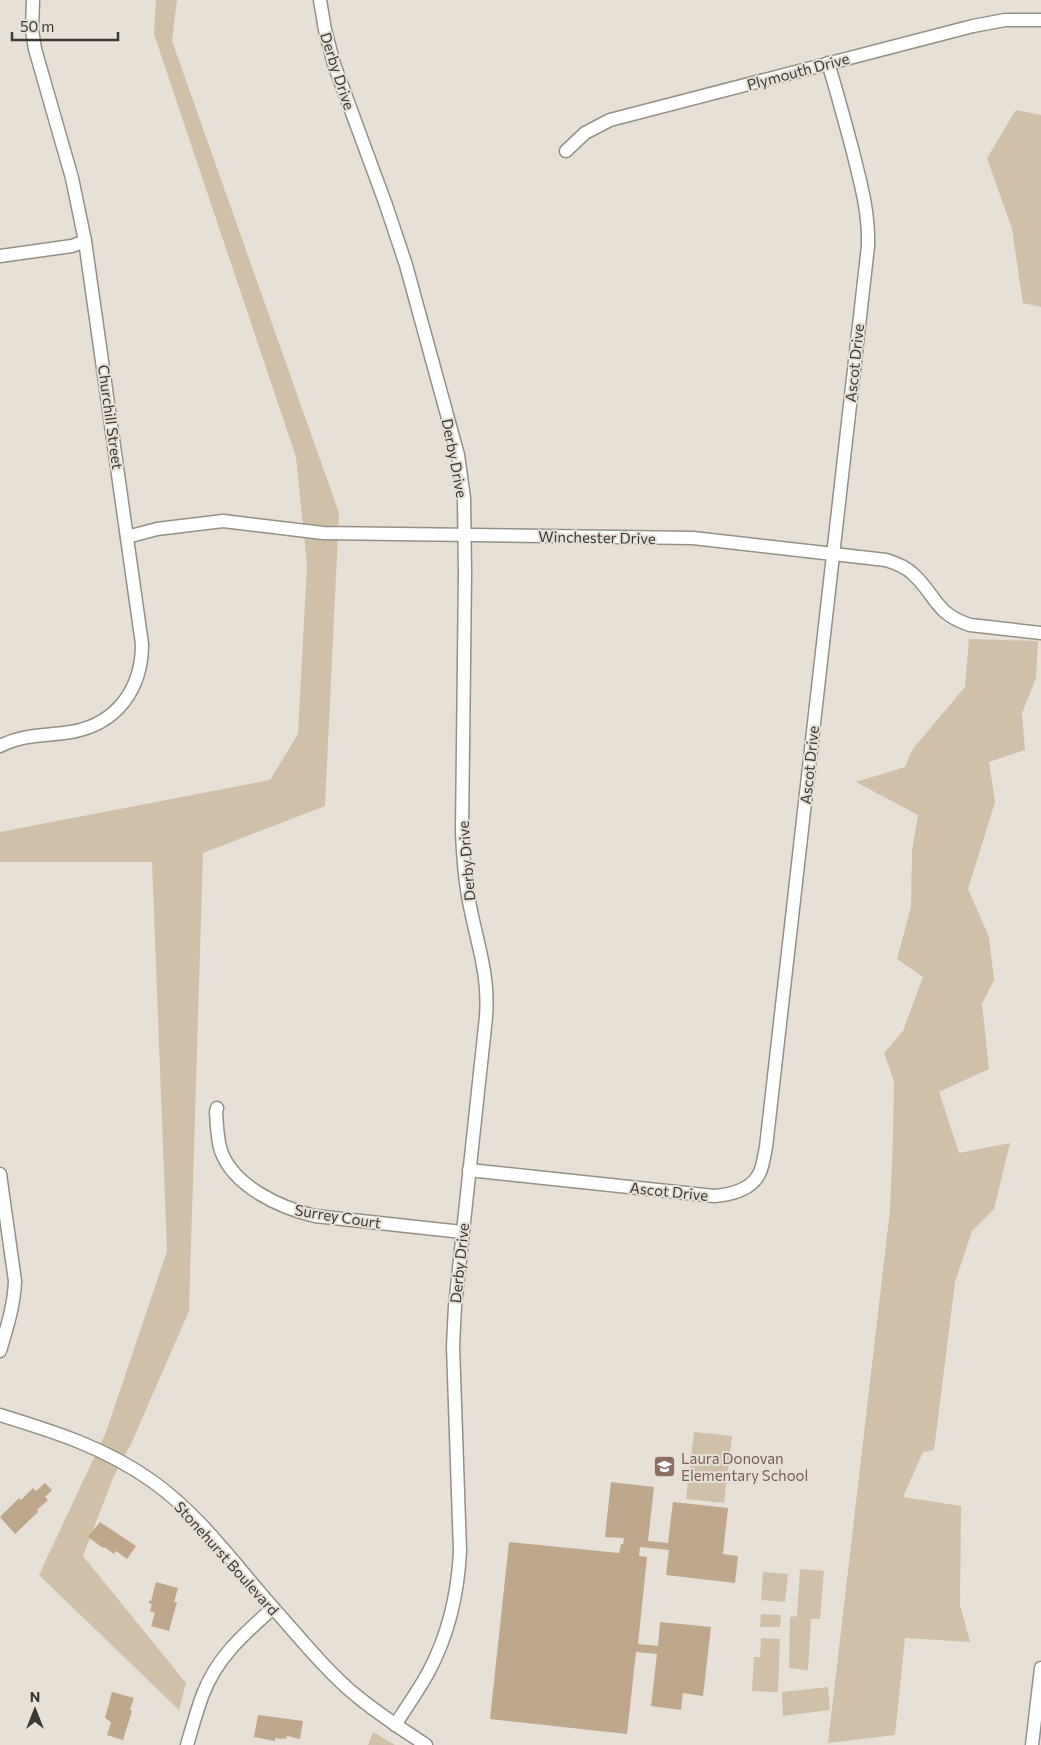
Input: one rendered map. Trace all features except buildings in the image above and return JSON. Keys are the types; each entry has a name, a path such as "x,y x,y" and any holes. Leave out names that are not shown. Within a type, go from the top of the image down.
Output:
{"street":[{"name":"Churchill Street","path":"0,746 26,736 70,732 100,722 112,714 126,699 139,674 142,659 142,644 85,241 72,178 34,49 32,30 33,0"},
{"name":"Derby Drive","path":"320,0 324,30 334,64 406,265 458,455 464,498 465,534 462,831 464,870 484,965 487,1000 462,1232 453,1346 460,1551 458,1584 452,1613 442,1644 428,1674 395,1725"},
{"name":"Plymouth Drive","path":"566,151 586,133 610,120 973,26 1005,20 1041,20"},
{"name":"Ascot Drive","path":"469,1170 714,1196 734,1192 753,1183 759,1175 766,1147 868,230 865,201 838,93 828,63"},
{"path":"0,256 72,246 85,241"},
{"name":"Winchester Drive","path":"127,537 157,529 223,521 322,533 693,538 886,560 912,572 938,606 948,615 959,621 970,625 1041,633"},
{"name":"Surrey Court","path":"217,1108 218,1142 227,1162 248,1186 276,1204 315,1216 462,1232"},
{"path":"0,1174 15,1281 11,1315 0,1350"},
{"name":"Stonehurst Boulevard","path":"0,1415 69,1437 90,1446 124,1463 152,1481 207,1531 345,1685 395,1725 426,1745"},
{"path":"187,1745 203,1694 222,1659 245,1633 274,1608"},
{"path":"1032,1745 1041,1668"}],"shaded area":[{"path":"156,0 177,0 172,41 339,513 325,806 203,853 189,1311 131,1444 113,1478 83,1556 186,1683 179,1710 39,1575 106,1432 167,1251 152,862 0,862 0,832 270,780 298,734 307,565 296,457 154,34"},
{"path":"1016,110 1041,115 1041,307 1023,303 1012,229 987,158"},
{"path":"969,639 1038,641 1036,678 1022,713 1025,750 989,762 995,802 968,889 989,937 994,980 982,1004 989,1069 939,1092 959,1153 1010,1143 994,1209 972,1231 955,1282 934,1450 923,1452 903,1497 961,1506 960,1605 970,1642 905,1638 895,1735 828,1743 890,1210 894,1081 884,1053 903,1031 923,977 897,959 911,907 912,851 918,815 856,782 905,767 912,750 965,687"},
{"path":"694,1432 732,1436 724,1503 686,1499"},
{"path":"800,1569 824,1571 820,1619 811,1619 808,1670 789,1668 790,1617 797,1616"},
{"path":"763,1572 788,1574 785,1602 761,1600"},
{"path":"761,1614 781,1615 780,1627 760,1627"},
{"path":"761,1638 780,1639 778,1692 752,1691 754,1657 760,1657"},
{"path":"828,1687 830,1710 783,1716 782,1692"},
{"path":"373,1732 395,1745 368,1745"}],"place":[{"name":"Laura Donovan Elementary School","path":"665,1467"}]}
